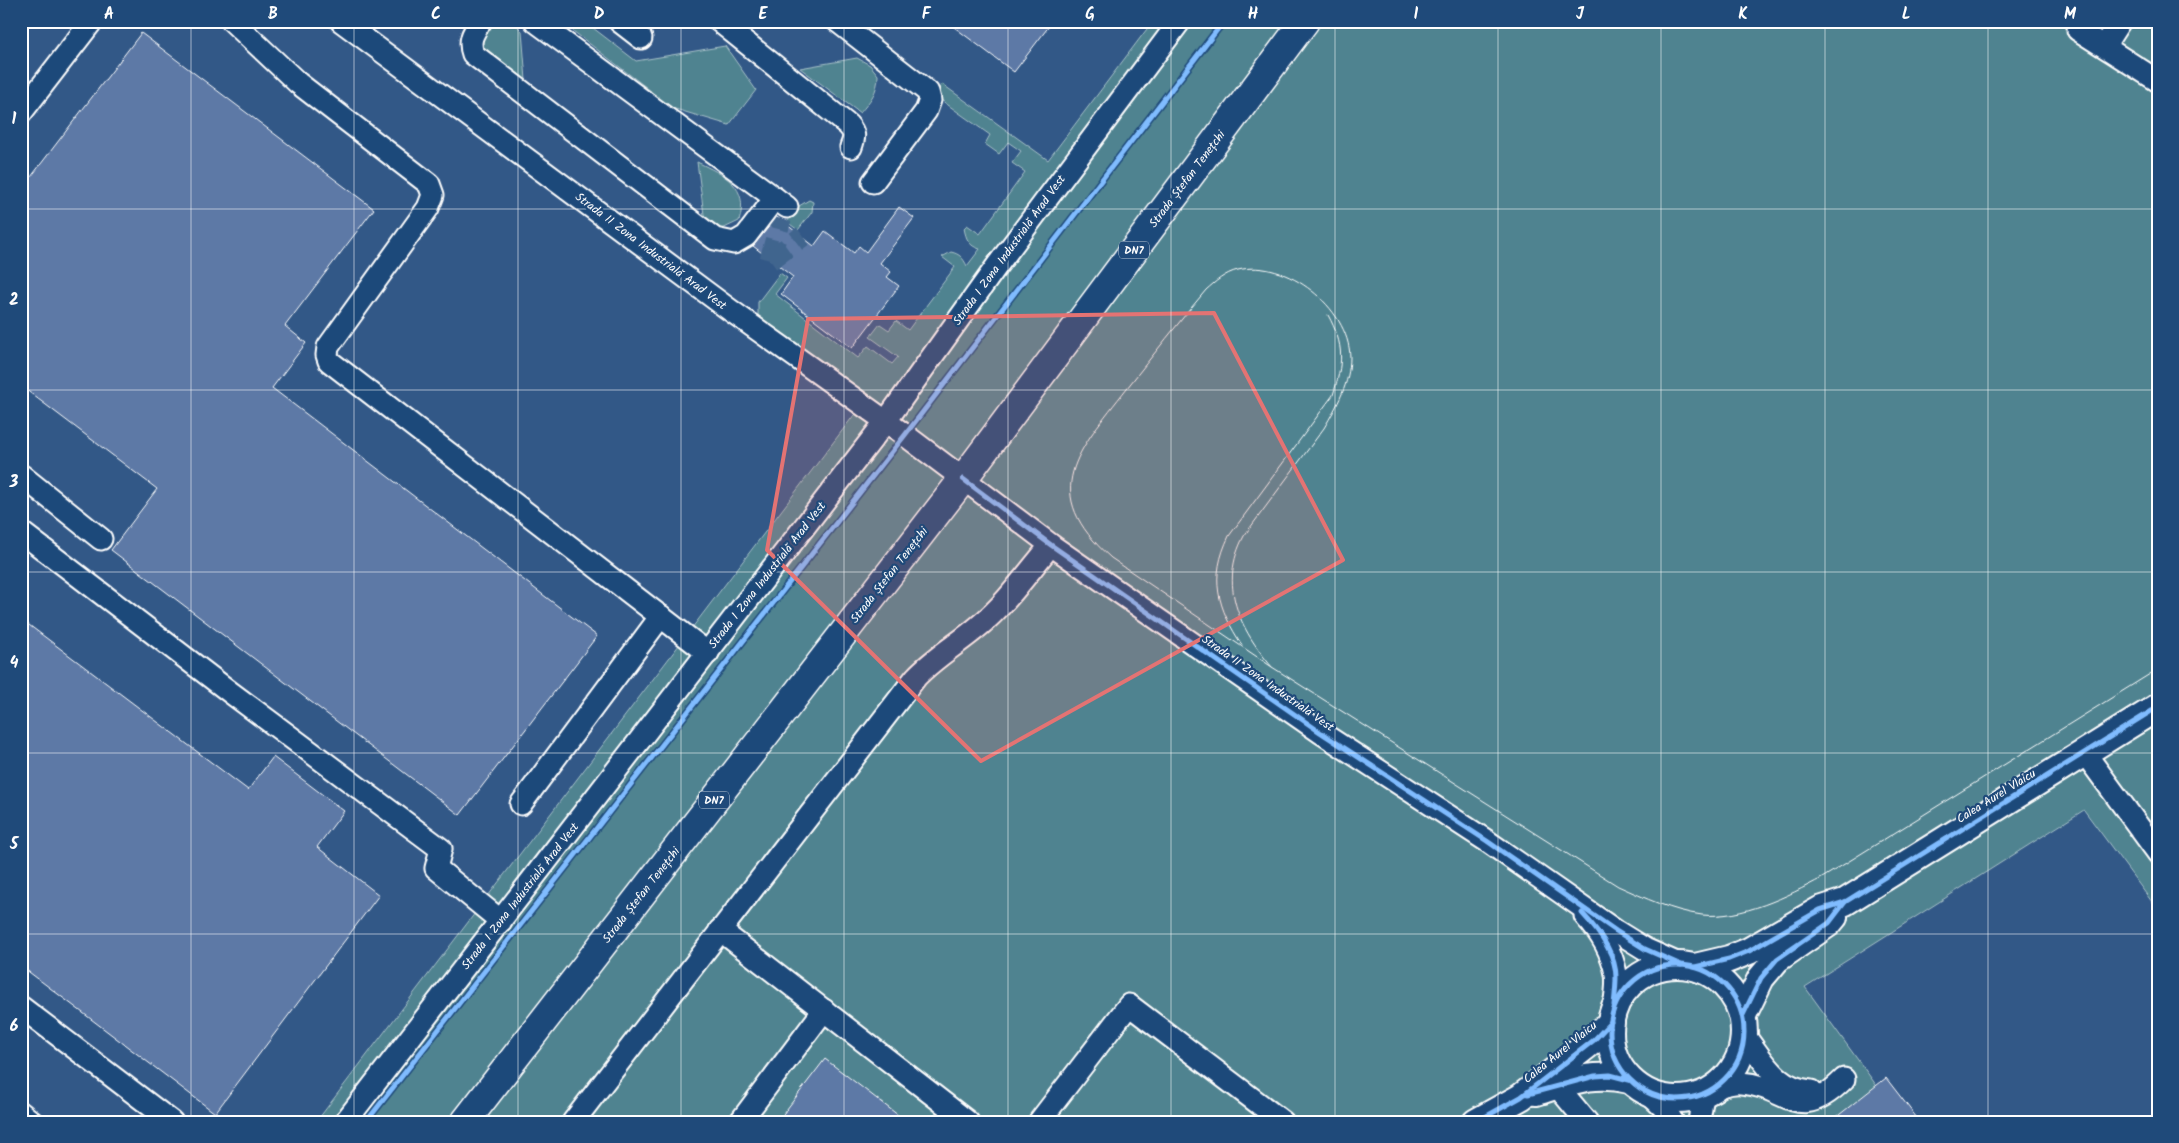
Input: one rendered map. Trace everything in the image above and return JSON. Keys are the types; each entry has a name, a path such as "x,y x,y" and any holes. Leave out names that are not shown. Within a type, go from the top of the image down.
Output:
{"highway":[{"name":"Strada Ștefan Tenețchi","path":"465,1122 963,479 1305,21"}],"main road":[{"name":"Calea Aurel Vlaicu","path":"1476,1122 1521,1096 1594,1040 1612,1015 1626,988 1642,975 1660,967 1688,966 1729,959 1748,951 1820,910 1845,902 2158,707"},
{"name":"Calea Aurel Vlaicu","path":"1521,1096 1595,1076 1610,1076 1672,1100 1696,1098 1710,1091 1732,1073 1741,1055 1744,1025 1761,978 1777,959 1829,923 1845,902"},
{"path":"1688,966 1716,977 1728,988 1733,994 1744,1025"},
{"name":"Calea Aurel Vlaicu","path":"1612,1015 1610,1033 1612,1050 1618,1066 1639,1087"}],"street":[{"path":"21,113 92,21"},
{"path":"232,21 298,83 429,184 433,195 428,208 328,347 327,355 329,361 708,653"},
{"name":"Strada II Zona Industrială Arad Vest","path":"341,21 730,310 886,421 963,479"},
{"path":"481,21 472,35 470,45 473,54 715,239 734,243 746,236 781,203 535,21"},
{"path":"619,21 641,38"},
{"path":"719,21 848,125 854,131 855,138 851,147"},
{"path":"837,21 928,92 930,100 926,111 873,182"},
{"name":"Strada I Zona Industrială Arad Vest","path":"345,1122 886,421 996,267 1180,21"},
{"path":"2104,46 2120,21"},
{"path":"2078,30 2158,81"},
{"path":"21,475 101,539"},
{"name":"Strada II Zona Industrială Vest","path":"963,479 1051,545 1320,732 1567,896 1616,931 1645,949 1688,966"},
{"path":"21,532 230,692 441,849 436,868 501,921"},
{"path":"573,1122 916,677 931,662 980,626 1051,545"},
{"path":"521,804 661,616"},
{"path":"2084,752 2158,853"},
{"name":"Strada II Zona Industrială Vest","path":"1567,896 1598,931 1609,953 1616,975 1612,1015"},
{"path":"720,930 968,1122"},
{"path":"1039,1122 1129,1005 1283,1122"},
{"path":"21,1007 172,1122"},
{"path":"740,1122 824,1010"},
{"path":"1699,1122 1710,1091 1739,1082 1758,1086 1789,1100 1802,1101 1817,1100 1832,1091 1844,1079 1816,1091 1796,1090 1771,1072 1744,1025"},
{"path":"1557,1086 1587,1122"},
{"path":"1639,1087 1663,1106 1672,1122"},
{"path":"21,1113 32,1122"}],"highlighted area":[{"path":"1214,313 1343,560 981,761 767,550 808,319"}],"shaded area":[{"path":"21,21 1153,21 316,1122 21,1122"},
{"path":"2084,810 2158,910 2158,1122 1858,1122 1804,987"}],"green space":[{"path":"486,21 512,21 522,31 526,80 520,84 479,53 481,26"},
{"path":"560,21 584,21 636,61 725,46 756,90 729,125 645,100 651,91"},
{"path":"1153,21 2158,21 2158,910 2084,810 1805,987 1887,1100 1858,1122 316,1122 867,398 758,319 758,302 780,273 787,278 775,294 858,358 868,346 892,364 898,357 870,337 880,324 889,330 896,321 908,330 955,267 942,257 951,252 957,254 967,266 980,249 969,242 964,228 967,225 980,234 1025,172 1012,163 1021,151 1008,142 999,154 985,144 990,135 934,95 942,84 1048,160"},
{"path":"857,58 870,65 878,75 875,91 860,113 800,68"},
{"path":"697,162 725,177 738,190 741,199 739,221 720,230 705,222"},
{"path":"809,200 813,202 812,212 798,230 787,222 799,206"}],"building":[{"path":"946,21 1053,21 1014,72"},
{"path":"141,33 374,209 285,326 306,343 272,388 597,636 460,815 111,550 157,489 21,386 21,190"},
{"path":"899,207 914,218 880,263 891,272 887,277 899,286 852,348 781,294 793,277 753,246 777,217 814,246 825,231 854,253 859,246 866,252"},
{"path":"21,619 248,790 273,757 344,811 317,847 379,895 215,1113 21,966"},
{"path":"825,1059 907,1122 777,1122"},
{"path":"1886,1078 1920,1122 1830,1122"}],"tunnel":[{"path":"770,260 781,219"},
{"path":"770,260 803,236"}],"tram line":[{"path":"1272,667 1250,637 1236,605 1233,589 1236,554 1244,536 1329,420 1345,385 1350,357 1347,339 1339,321 1327,305 1312,291 1294,279 1276,272 1257,268 1229,273 1206,290 1093,432 1081,452 1073,472 1071,492 1075,512 1088,534 1111,558 1272,667 1628,891 1669,907 1702,915 1717,915 1749,910 1780,899 1822,878 2158,669"},
{"path":"1242,645 1233,631 1222,605 1218,579 1219,565 1229,536 1333,395 1339,373 1341,355 1334,326 1328,315"}],"cycle path":[{"path":"366,1122 905,435 1224,21"},
{"path":"963,479 1051,545 1320,732 1487,841 1616,931 1645,949 1681,965"},
{"path":"1695,967 1729,959 1749,951 1820,910 1845,902 2158,707"},
{"path":"1743,1015 1761,978 1777,959 1829,923 1845,902"},
{"path":"1582,913 1605,942 1613,960 1616,977 1614,1005"},
{"path":"1677,965 1703,970 1725,984 1739,1006 1744,1032 1739,1058 1725,1080 1703,1094 1677,1099 1651,1094 1629,1080 1615,1058 1610,1032 1615,1006 1629,984 1651,970 1677,965"},
{"path":"1476,1122 1521,1097 1594,1040 1611,1022"},
{"path":"1528,1094 1595,1076 1610,1075 1629,1080"}]}
